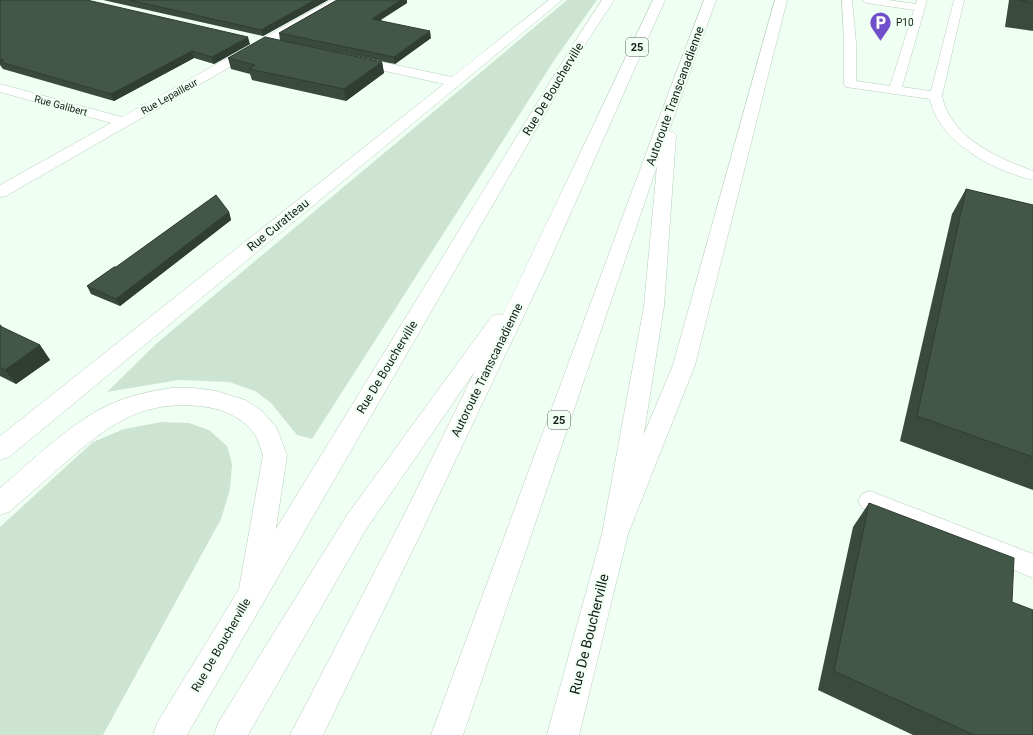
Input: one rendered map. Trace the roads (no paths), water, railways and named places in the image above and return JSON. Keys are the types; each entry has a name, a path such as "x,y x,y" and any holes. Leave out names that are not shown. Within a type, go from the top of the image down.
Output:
{"main road":[{"name":"Rue Lepailleur","path":"0,192 339,0"},
{"name":"Rue Curatteau","path":"0,450 556,0"},
{"name":"Rue De Boucherville","path":"169,735 580,43 608,0"},
{"name":"Autoroute Transcanadienne","path":"306,735 411,527 535,271 659,0"},
{"name":"Autoroute Transcanadienne","path":"446,735 671,105 710,0"},
{"path":"615,534 684,365 781,0"},
{"path":"250,38 281,45"},
{"path":"343,58 456,82"},
{"name":"Rue Galibert","path":"0,88 123,122"},
{"path":"615,534 654,306 671,105"},
{"path":"230,735 356,523 535,271"},
{"path":"0,504 65,447 92,426 116,411 145,401 180,396 206,397 224,402 250,414 264,428 272,444 275,455 252,594"},
{"name":"Rue De Boucherville","path":"563,735 615,534"}],"lane":[{"path":"847,0 850,43 850,84 936,96"},
{"path":"868,0 921,4 895,90"},
{"path":"959,0 936,96 940,111 952,130 973,148 1001,164 1033,176"},
{"path":"870,501 1033,566"}],"place":[{"name":"P10","path":"881,42"}]}
